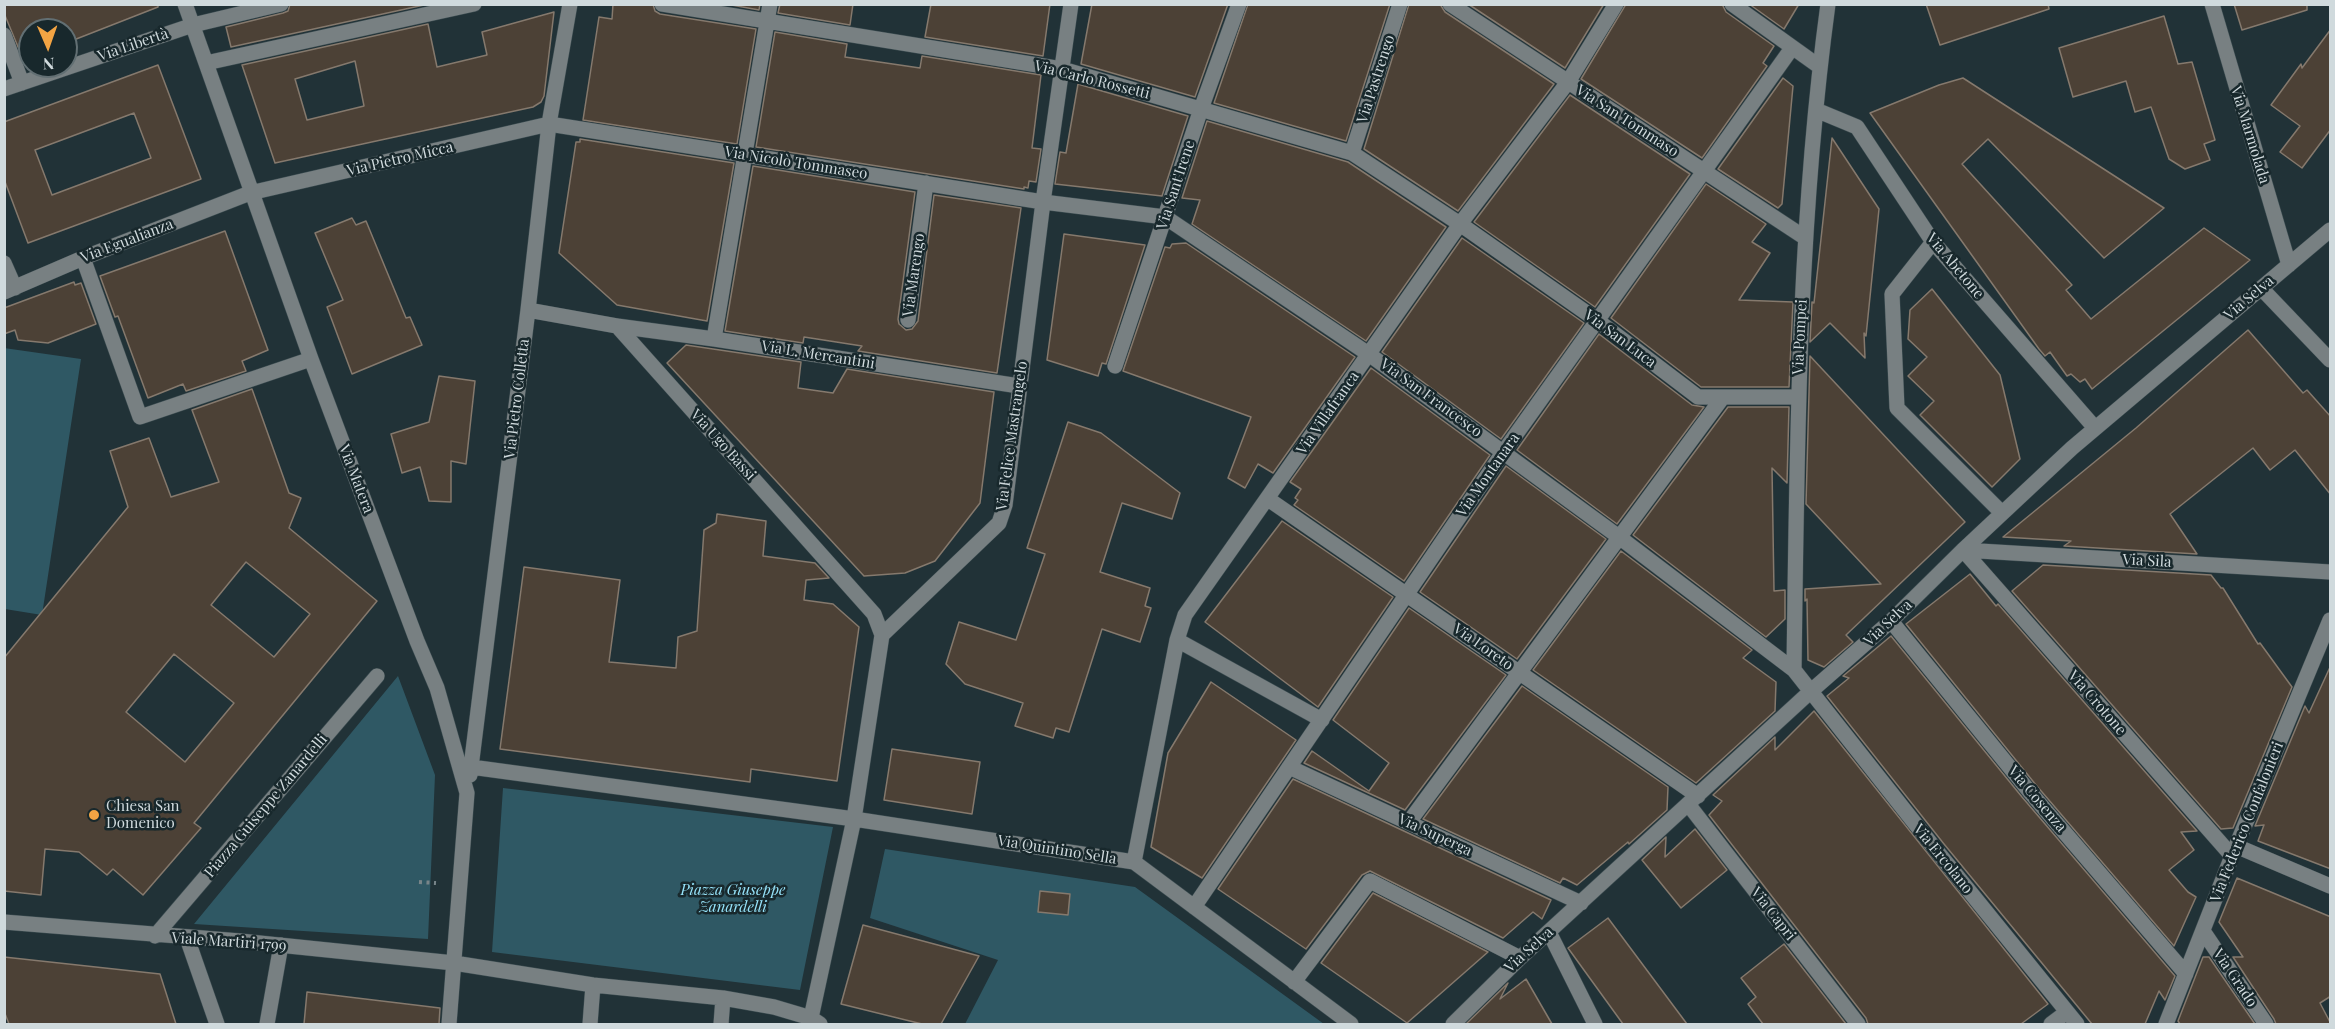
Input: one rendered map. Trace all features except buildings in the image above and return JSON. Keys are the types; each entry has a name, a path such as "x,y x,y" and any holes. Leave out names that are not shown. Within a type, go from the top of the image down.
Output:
{"street":[{"name":"Via Matera","path":"185,4 250,193 311,359 417,641 437,688 468,794 449,1024"},
{"name":"Via Libertà","path":"4,89 193,25 280,4"},
{"path":"206,63 474,4"},
{"name":"Via Pietro Colletta","path":"468,794 549,124 570,4"},
{"name":"Via Carlo Rossetti","path":"662,4 1062,69 1352,153 1460,224"},
{"path":"714,339 770,4"},
{"name":"Via Felice Mastrangelo","path":"882,635 999,523 1005,505 1043,202 1071,4"},
{"name":"Via Sant'Irene","path":"1115,366 1201,108 1239,4"},
{"name":"Via Pastrengo","path":"1352,153 1400,4"},
{"name":"Via San Tommaso","path":"1450,4 1804,237"},
{"name":"Via Villafranca","path":"1134,862 1177,640 1185,615 1460,224 1568,82 1616,4"},
{"path":"1732,4 1820,67"},
{"name":"Via Pompei","path":"1794,670 1797,397 1804,237 1828,4"},
{"name":"Via Marmolada","path":"2212,4 2289,265"},
{"path":"4,35 22,83"},
{"name":"Via Montanara","path":"1194,907 1504,451 1792,48"},
{"name":"Via Abetone","path":"1816,110 1857,127 1933,242 2095,428"},
{"name":"Via Nicolò Tommaseo","path":"549,124 1043,202"},
{"name":"Via Pietro Micca","path":"250,193 549,124"},
{"name":"Via Marengo","path":"908,320 926,183"},
{"name":"Via Egualianza","path":"10,290 82,258 250,193"},
{"name":"Via San Francesco","path":"1043,202 1165,217 1370,354 1504,451 1794,670 1810,692"},
{"name":"Via San Luca","path":"1460,224 1598,321 1698,397 1797,397"},
{"name":"Via Selva","path":"1453,1024 1520,958 1810,692 1891,621 1962,550 2095,428 2331,230"},
{"path":"1933,242 1892,294 1897,408 2002,513"},
{"path":"82,258 140,417 311,359"},
{"path":"4,262 10,290"},
{"path":"2261,288 2331,360"},
{"path":"528,310 617,326"},
{"name":"Via L. Mercantini","path":"617,326 1019,386"},
{"name":"Via Ugo Bassi","path":"617,326 874,614 882,635"},
{"path":"1409,822 1723,397"},
{"name":"Via Loreto","path":"1268,499 1519,673 1693,800"},
{"name":"Via Sila","path":"1962,550 2331,572"},
{"name":"Via Crotone","path":"1962,550 2234,851"},
{"name":"Via Federico Confalonieri","path":"2166,1024 2234,851 2331,620"},
{"name":"Via Cosenza","path":"1891,621 2029,791 2186,974"},
{"path":"454,963 593,985 723,998 774,1007 816,1021 854,819 882,635"},
{"path":"1177,640 1322,720"},
{"name":"Piazza Guiseppe Zanardelli","path":"155,936 377,676"},
{"name":"Via Ercolano","path":"1810,692 2077,1024"},
{"name":"Via Superga","path":"1289,766 1581,903"},
{"path":"471,767 854,819"},
{"name":"Via Capri","path":"1693,800 1858,1024"},
{"name":"Via Quintino Sella","path":"854,819 1134,862 1351,1024"},
{"path":"2234,851 2331,886"},
{"path":"1294,982 1370,881 1520,958"},
{"name":"Viale Martiri 1799","path":"4,922 281,945 454,963"},
{"name":"Via Grado","path":"2203,931 2266,1024"},
{"path":"1549,932 1595,1024"},
{"path":"187,938 216,1024"},
{"path":"267,1024 281,945"},
{"path":"590,1024 593,985"},
{"path":"721,1024 723,998"},
{"path":"2050,1024 2067,1012"}],"path":[{"path":"419,882 436,883"}],"green space":[{"path":"4,348 81,359 42,615 5,609"},
{"path":"398,676 435,775 428,939 194,924"},
{"name":"Piazza Giuseppe Zanardelli","path":"503,788 833,827 800,990 492,952"},
{"path":"885,849 1135,887 1324,1024 965,1024 998,960 870,918"}],"place":[{"name":"Chiesa San Domenico","path":"94,815"}]}
